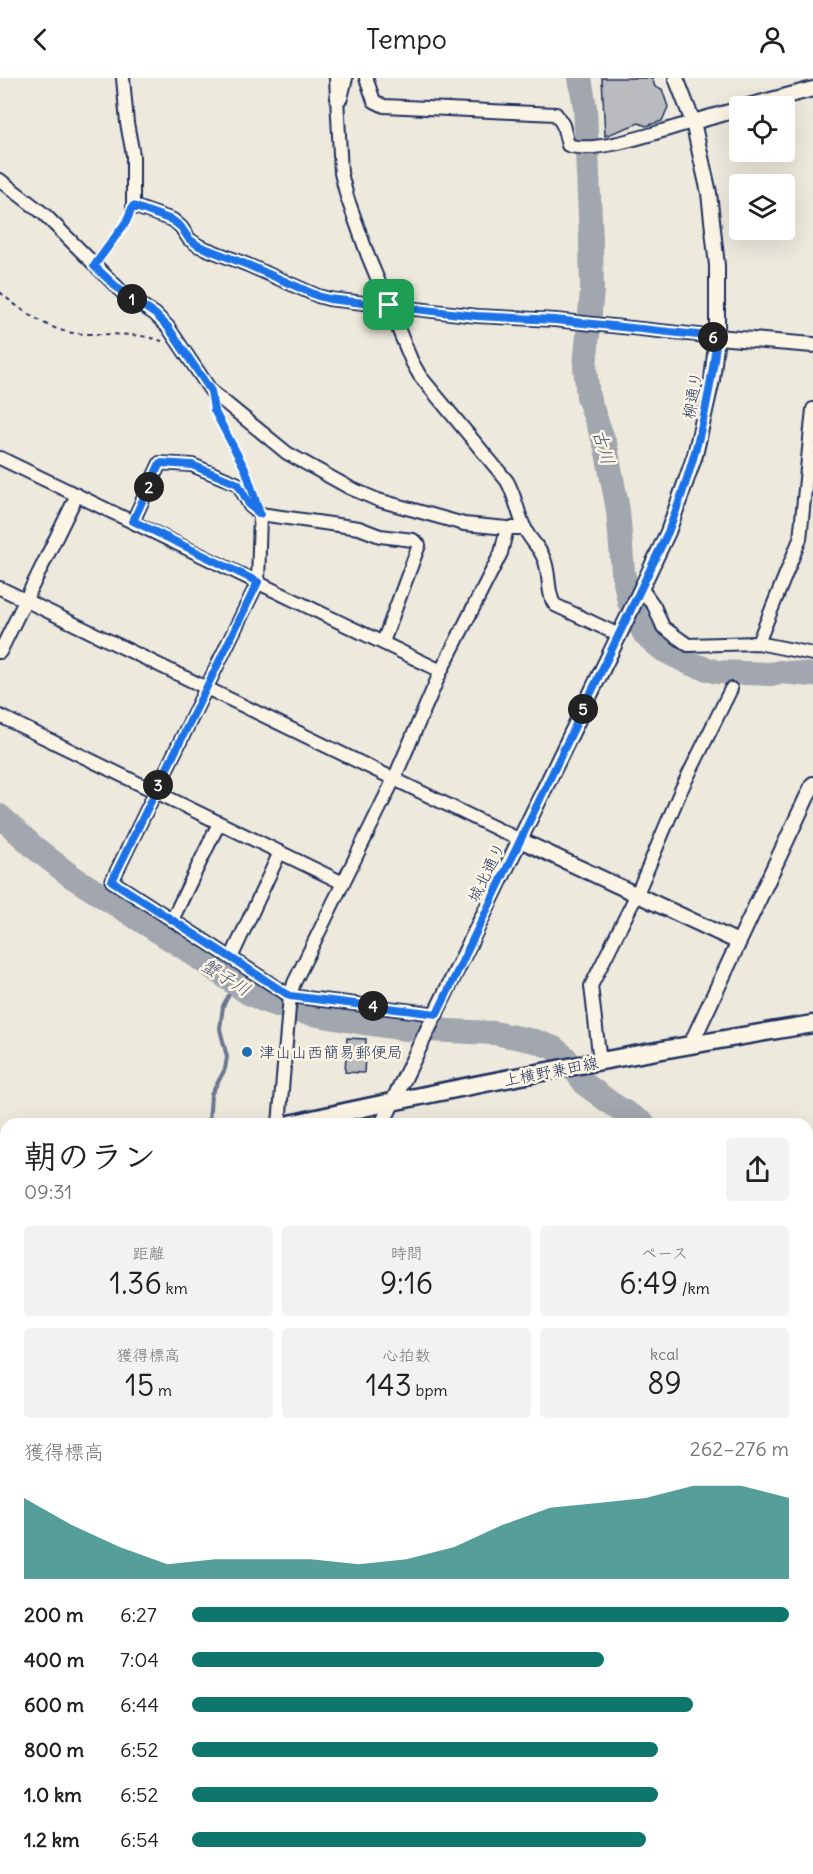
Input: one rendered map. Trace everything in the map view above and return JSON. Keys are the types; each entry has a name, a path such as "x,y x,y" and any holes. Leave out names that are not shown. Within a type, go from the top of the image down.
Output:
{"main road":[{"name":"上横野兼田線","path":"316,1118 393,1100 691,1044 813,1024"}],"street":[{"path":"123,78 127,123 133,155 133,206 172,220 181,227 189,239 199,246 318,296 477,316 555,320 813,345"},
{"path":"336,78 341,173 347,197 368,256 416,369 507,481 525,528 544,559 550,579 552,600 555,604 620,632"},
{"path":"337,104 341,98 346,78"},
{"path":"366,78 374,101 384,106 556,114 563,125 568,145 575,147 601,147 729,112"},
{"name":"柳通り","path":"620,632 668,532 695,455 712,380 717,337 717,266 710,204 693,122 676,78"},
{"path":"784,96 813,88"},
{"path":"0,180 36,207 123,293 155,314 168,327 211,391 286,453 350,488 378,500 456,522 525,528"},
{"path":"759,643 800,540 813,409"},
{"path":"0,458 441,671"},
{"path":"133,521 160,463 192,465 238,484 250,506 260,514 359,528 380,536 413,540 419,545 383,642"},
{"path":"0,652 77,495"},
{"path":"260,514 258,582 112,881 290,996 435,1017"},
{"path":"280,1118 290,996 393,779 441,671 501,553 507,528"},
{"path":"0,588 520,840 738,942"},
{"path":"640,589 654,606 663,627 688,645 759,643 813,654"},
{"name":"城北通り","path":"385,1118 620,632"},
{"path":"591,1064 591,986 637,894 681,790 731,688"},
{"path":"0,716 343,883"},
{"path":"691,1044 813,784"},
{"path":"172,920 219,823"},
{"path":"231,958 280,852"}],"path":[{"path":"94,266 126,222 133,206"},
{"path":"0,292 43,322 71,333 152,338 181,348"},
{"path":"211,391 214,410 250,480"}],"building":[{"path":"602,78 652,78 655,87 662,89 668,107 662,121 646,126 639,123 605,136"},
{"path":"347,1038 366,1039 364,1073 345,1072"}],"waterway":[{"name":"古川","path":"580,78 585,107 592,291 585,367 588,397 606,447 618,510 623,572 629,602 645,635 663,650 691,664 717,672 771,674 780,672 813,675"},
{"name":"蟹子川","path":"0,816 35,848 71,876 186,949 248,993 267,1002 301,1012 364,1023 405,1029 494,1033 535,1041 554,1048 565,1057 586,1085 634,1118"},
{"path":"209,1118 211,1095 225,1069 227,1057 220,1029 223,1006 234,985"}],"place":[{"name":"津山山西簡易郵便局","path":"247,1052"}],"route":[{"path":"133,206 172,220 181,227 189,239 199,246 318,296 389,305 477,316 555,320 717,337 705,418 684,490 668,532 437,1014 290,996 112,881 258,582 133,521 160,463 192,465 238,484 250,506 260,514 246,471 214,410 211,391 202,381 168,327 155,314 123,293 94,266 126,222 133,206"}]}
